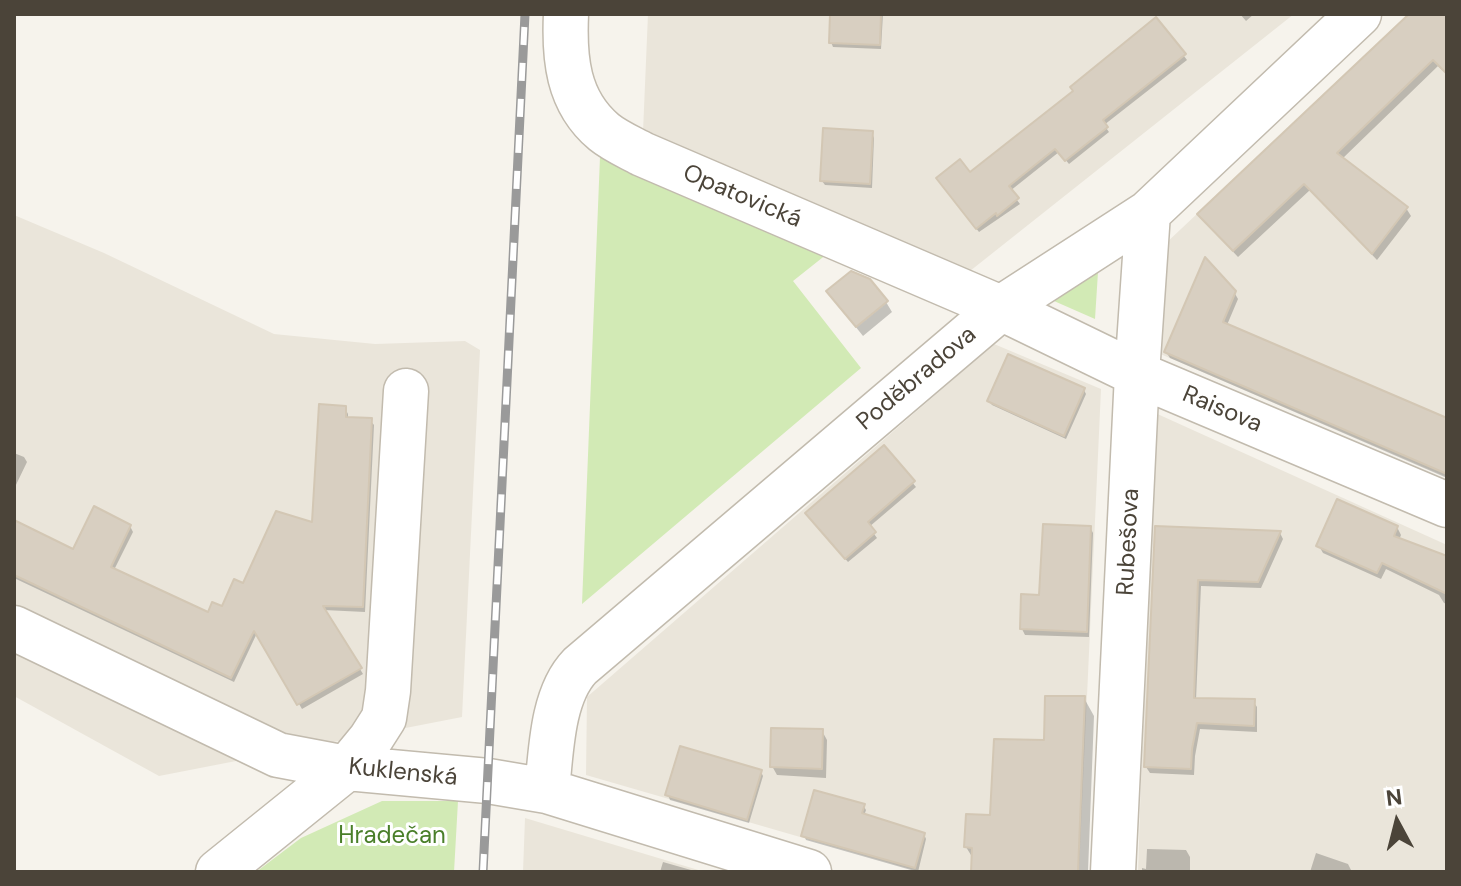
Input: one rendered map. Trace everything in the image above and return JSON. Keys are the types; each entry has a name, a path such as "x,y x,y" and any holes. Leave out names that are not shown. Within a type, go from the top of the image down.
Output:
{"street":[{"name":"Opatovická","path":"566,14 566,62 576,95 592,119 612,137 642,154 1001,308"},
{"name":"Poděbradova","path":"547,791 558,705 569,677 1001,308 1148,213 1359,14"},
{"name":"Rubešova","path":"1113,872 1137,374 1148,213"},
{"name":"Raisova","path":"1001,308 1137,374 1447,505"},
{"path":"218,872 347,768 384,718 406,391"},
{"name":"Kuklenská","path":"14,628 278,755 347,768 488,781 547,791 809,872"}],"shaded area":[{"path":"648,14 1294,14 970,271 643,132"},
{"path":"1409,14 1447,14 1447,477 1158,353 1164,245"},
{"path":"14,215 104,253 274,334 375,344 465,341 480,350 462,717 159,776 14,696"},
{"path":"994,344 1101,389 1079,872 921,872 586,775 587,697"},
{"path":"1153,412 1447,545 1447,872 1138,872"},
{"path":"525,818 705,872 523,872"}],"green space":[{"path":"600,157 827,254 793,281 861,368 582,604"},
{"path":"1098,272 1095,319 1054,301"},
{"name":"Hradečan","path":"382,801 458,801 454,872 256,872 301,838"}],"building":[{"path":"830,14 881,14 880,45 829,43"},
{"path":"1409,14 1447,14 1447,74 1433,60 1337,153 1408,207 1372,254 1304,184 1233,251 1197,214"},
{"path":"1156,17 1186,54 1103,120 1108,127 1065,161 1055,149 1009,186 1019,198 976,229 936,178 960,159 970,172 1073,91 1070,87"},
{"path":"823,128 873,131 870,184 820,181"},
{"path":"1205,257 1236,291 1223,322 1447,418 1447,474 1164,352"},
{"path":"851,271 870,279 888,301 856,327 826,291"},
{"path":"1008,354 1085,388 1064,436 987,401"},
{"path":"319,404 346,406 346,417 372,418 363,607 323,606 362,668 297,705 254,631 231,678 14,575 14,520 73,549 94,506 131,525 111,567 208,612 212,602 222,606 234,579 243,583 276,511 312,522"},
{"path":"884,445 915,481 868,522 876,532 845,559 805,513"},
{"path":"1337,499 1398,526 1394,536 1447,556 1447,594 1382,563 1377,573 1316,546"},
{"path":"1043,524 1091,526 1087,632 1020,629 1021,594 1039,595"},
{"path":"1155,526 1281,531 1258,582 1198,580 1194,698 1255,699 1254,726 1197,723 1191,769 1144,767"},
{"path":"1045,696 1085,696 1078,872 971,872 972,848 964,847 966,814 990,815 994,739 1044,740"},
{"path":"771,728 823,729 822,769 770,767"},
{"path":"680,746 762,770 747,820 665,795"},
{"path":"814,790 865,804 862,813 925,833 915,868 801,836"}],"railway":[{"path":"483,872 525,14"}]}
